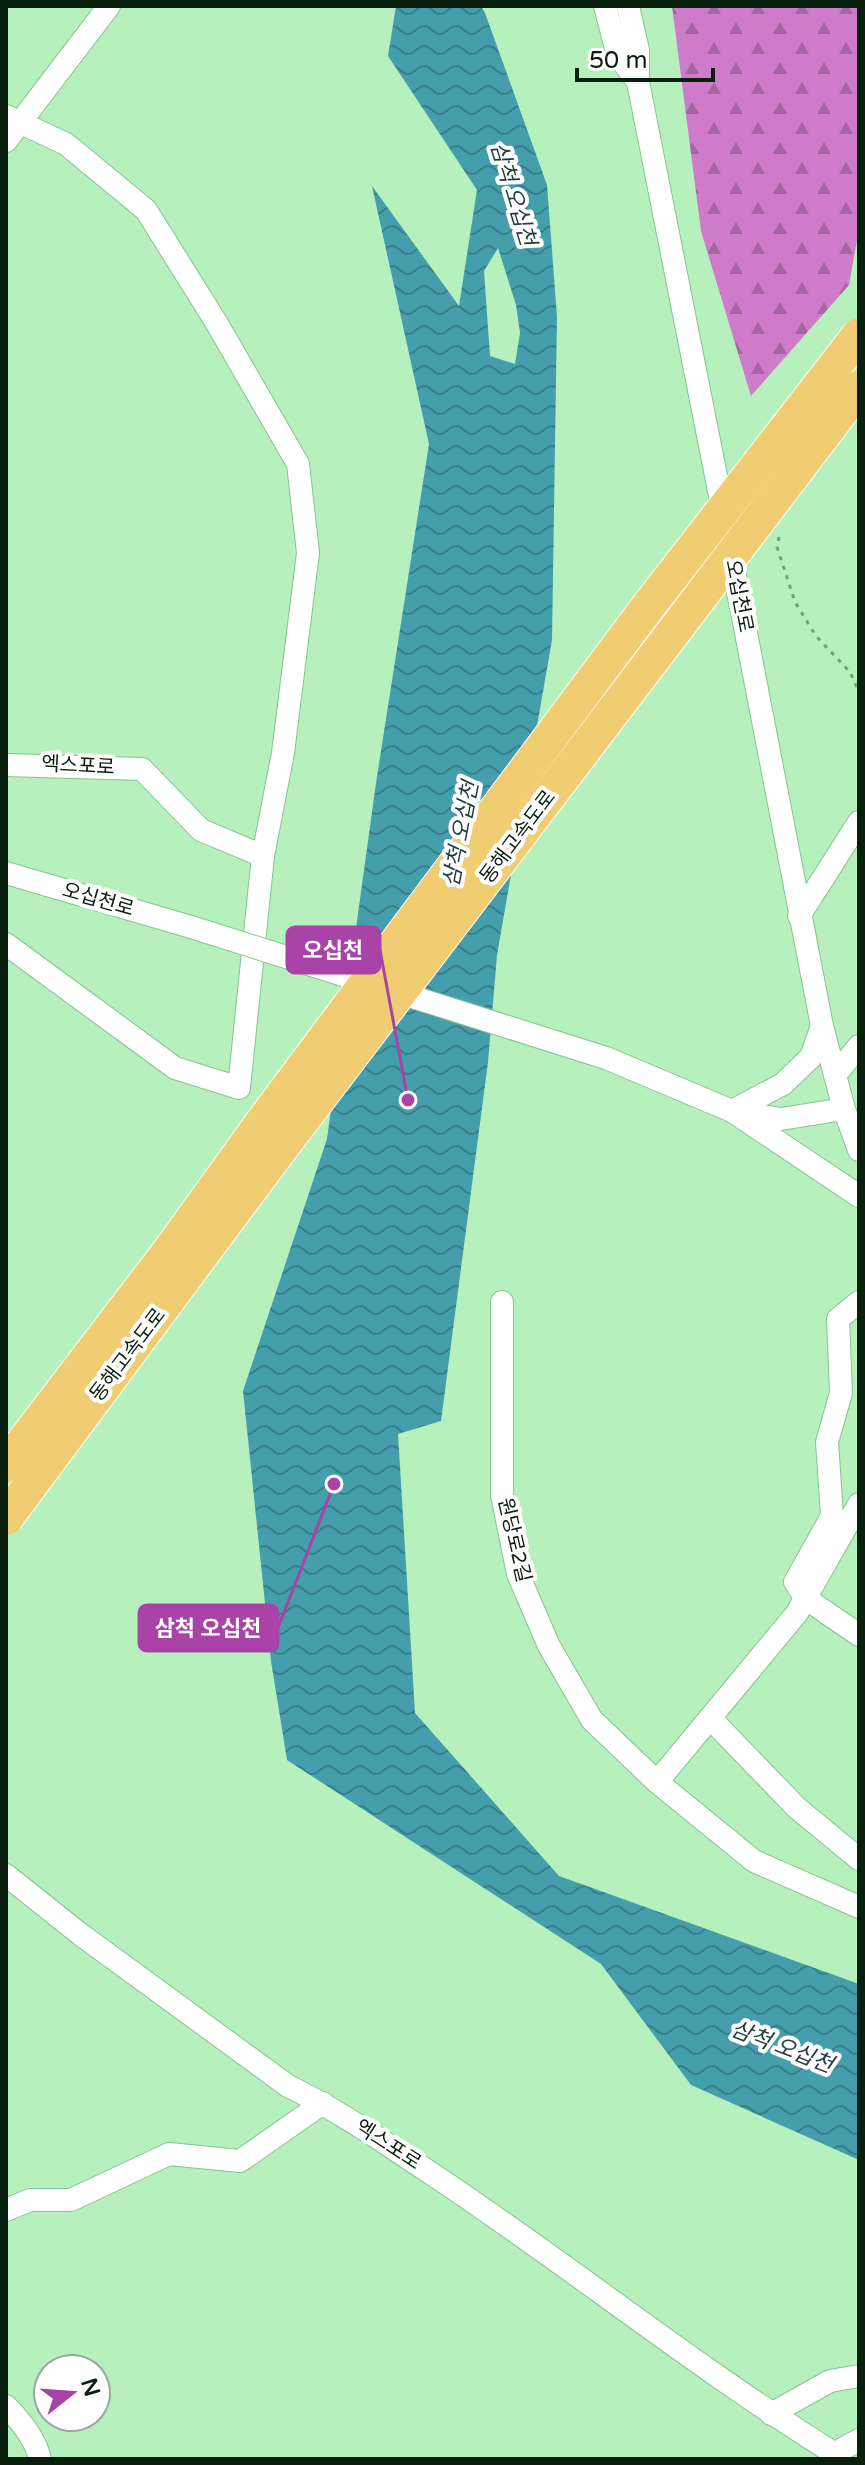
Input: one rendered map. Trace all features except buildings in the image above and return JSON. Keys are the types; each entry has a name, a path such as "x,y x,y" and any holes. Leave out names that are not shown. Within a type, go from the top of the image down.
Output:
{"highway":[{"name":"동해고속도로","path":"6,1465 171,1249 638,620 859,335"},
{"name":"동해고속도로","path":"6,1518 706,585 859,388"}],"street":[{"path":"6,141 12,119 42,92 109,6"},
{"name":"오십천로","path":"605,6 618,56 638,82"},
{"name":"오십천로","path":"628,6 638,50 638,82 681,289 799,916 822,1026 844,1109 859,1150"},
{"path":"6,944 175,1068 239,1088 263,856 283,753 308,553 298,464 216,322 146,210 66,144 12,119"},
{"name":"엑스포로","path":"6,765 142,769 201,830 263,856"},
{"path":"799,916 859,822"},
{"name":"오십천로","path":"6,873 191,927 606,1058 732,1111"},
{"path":"732,1111 783,1084 811,1057 822,1026"},
{"path":"835,1075 859,1046"},
{"path":"835,1075 859,1059"},
{"path":"732,1111 781,1119 844,1109"},
{"path":"732,1111 859,1196"},
{"name":"원당로2길","path":"502,1302 502,1495 518,1574 549,1646 592,1720 657,1782 754,1861 858,1903"},
{"path":"859,1302 838,1319 841,1393 827,1442 832,1516 795,1582 805,1598 859,1635"},
{"path":"657,1782 797,1613 857,1512"},
{"path":"710,1718 797,1808 859,1859"},
{"name":"엑스포로","path":"6,1875 80,1934 288,2086 323,2103 461,2193 836,2457"},
{"path":"6,2210 30,2200 71,2200 169,2154 240,2161 323,2103"},
{"path":"771,2414 830,2381 859,2376"},
{"path":"6,2406 31,2437 40,2459"},
{"path":"836,2457 844,2448 859,2440"}],"path":[{"path":"780,535 777,547 795,602 816,636 850,672 859,692"}],"green space":[{"path":"672,6 859,6 859,229 849,285 751,396 701,231"}],"water":[{"path":"396,6 481,6 547,185 557,317 552,640 497,955 488,1062 441,1421 398,1434 415,1713 559,1876 859,1984 859,2160 691,2085 601,1964 287,1760 271,1661 243,1391 327,1139 376,783 429,444 372,186 459,306 477,190 388,56","holes":["498,248 516,305 520,333 515,364 490,356 484,271"]}],"place":[{"name":"오십천","path":"408,1100"},
{"name":"삼척 오십천","path":"334,1484"}]}
